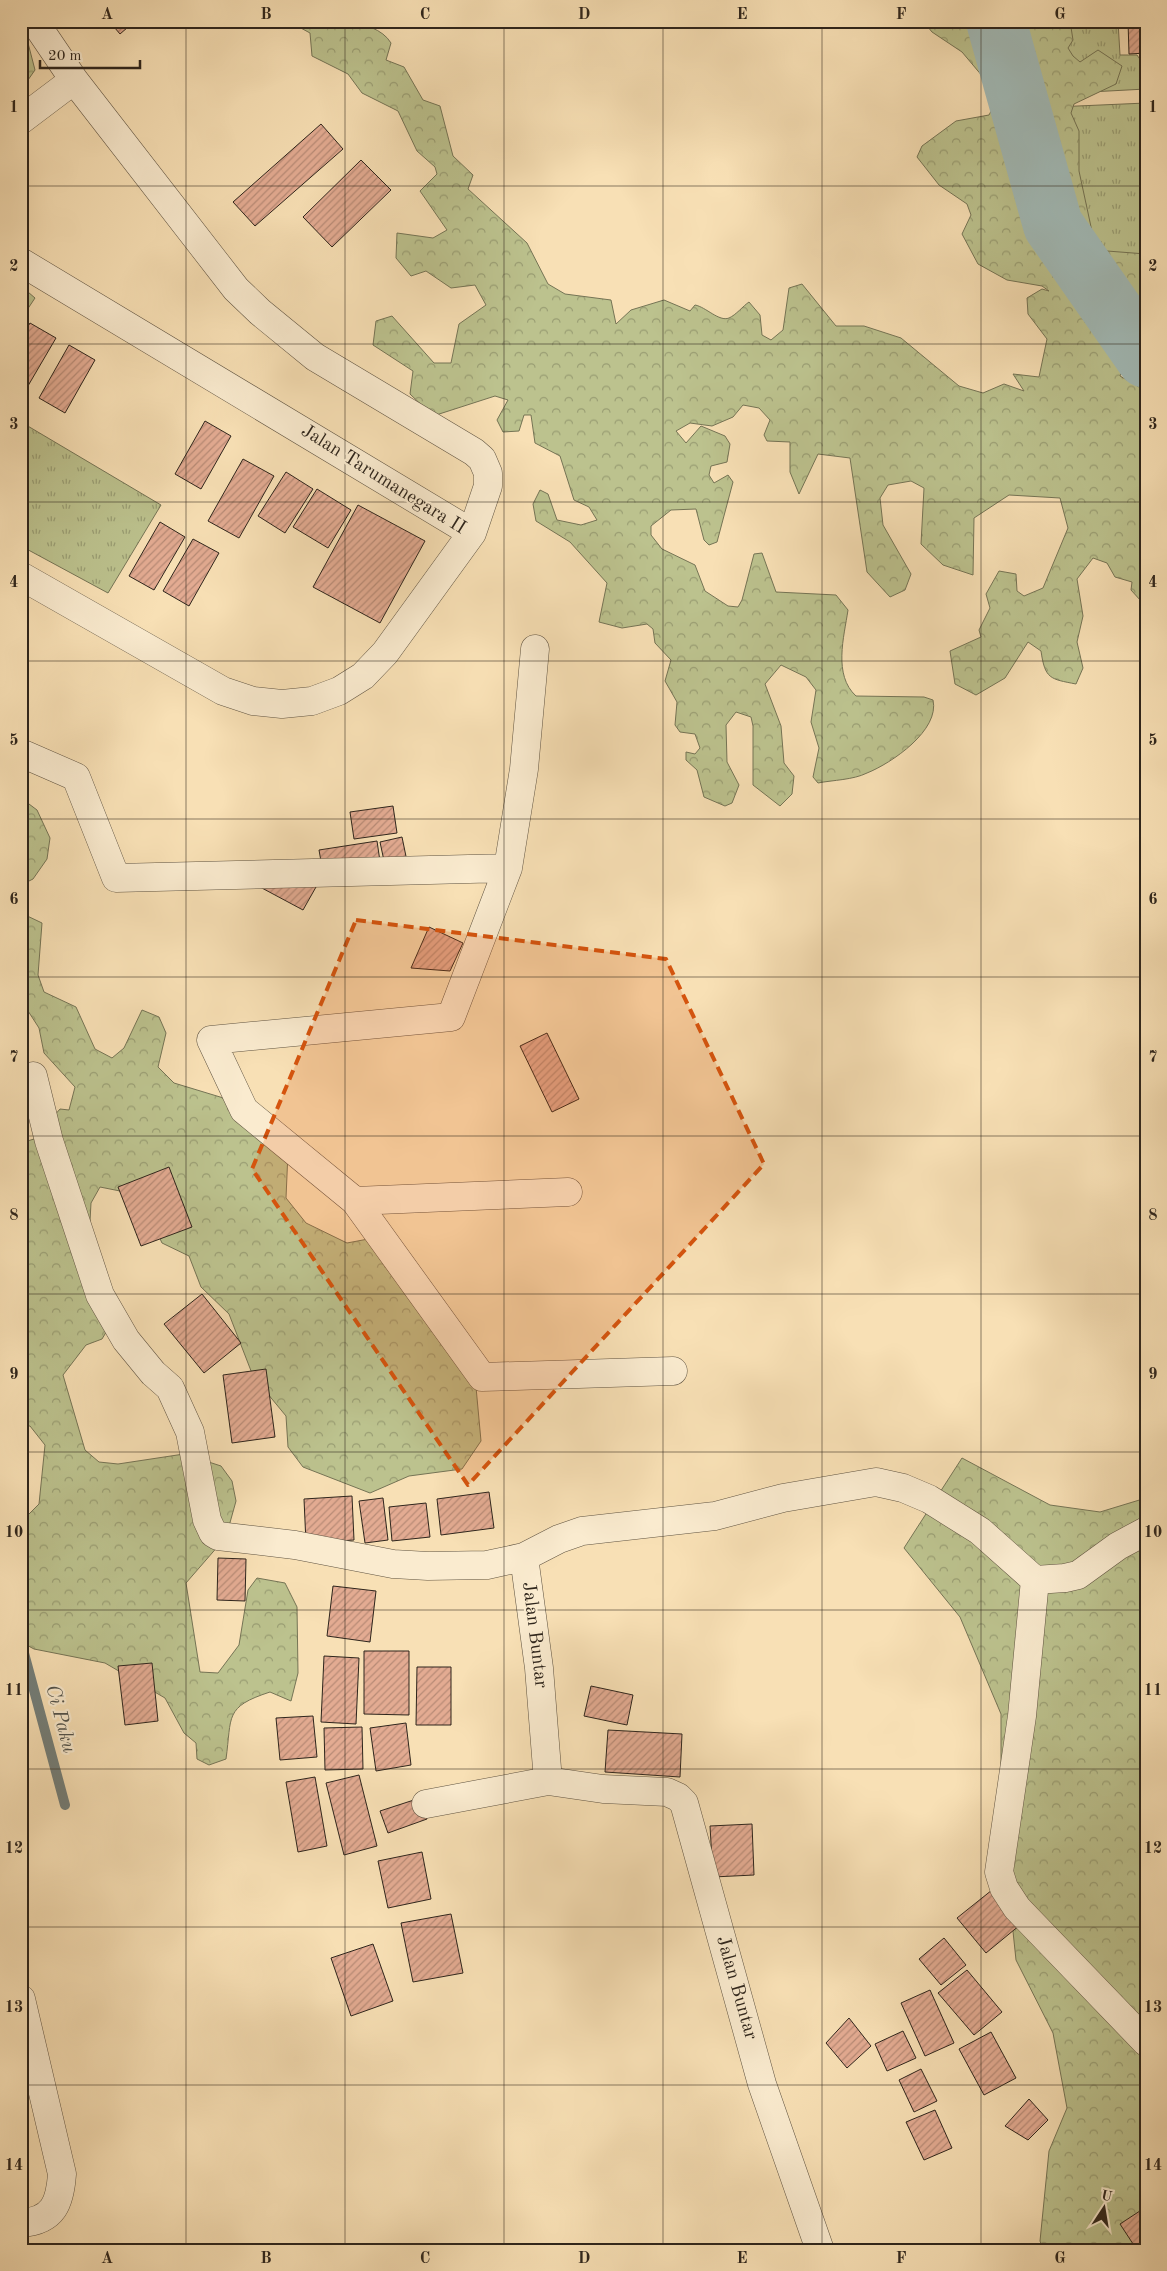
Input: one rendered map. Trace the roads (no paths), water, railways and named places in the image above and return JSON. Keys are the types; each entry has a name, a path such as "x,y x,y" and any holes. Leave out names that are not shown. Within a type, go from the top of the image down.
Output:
{"street":[{"path":"34,21 74,80 236,289 260,312 322,362 474,452 482,459 488,473 488,486 472,533"},
{"path":"21,120 74,80"},
{"name":"Jalan Tarumanegara II","path":"21,262 472,533 385,653 363,676 339,691 312,701 282,704 253,701 223,691 21,576"},
{"path":"535,649 524,769 508,868 451,1017 211,1040 244,1110 355,1201 482,1377 673,1371"},
{"path":"21,753 76,777 116,878 508,868"},
{"path":"33,1076 49,1141 100,1295 126,1340 153,1373 170,1388 190,1432 206,1520 213,1533 218,1536 295,1545 394,1564 428,1566 487,1565 524,1557"},
{"path":"355,1201 568,1192"},
{"name":"Jalan Buntar","path":"820,2250 762,2084 684,1804 678,1797 667,1792 603,1789 548,1781 539,1668 524,1557 559,1539 582,1531 715,1516 784,1498 876,1482 903,1488 929,1499 980,1531 1035,1580"},
{"path":"1146,1531 1118,1546 1078,1575 1035,1580 1022,1716 999,1872 1004,1888 1017,1908 1146,2042"},
{"path":"426,1804 548,1781"},
{"path":"21,1998 62,2174 60,2197 49,2214 28,2222 21,2222"}],"waterway":[{"path":"996,21 1053,225 1146,358"},
{"name":"Ci Paku","path":"21,1642 65,1805"}]}
